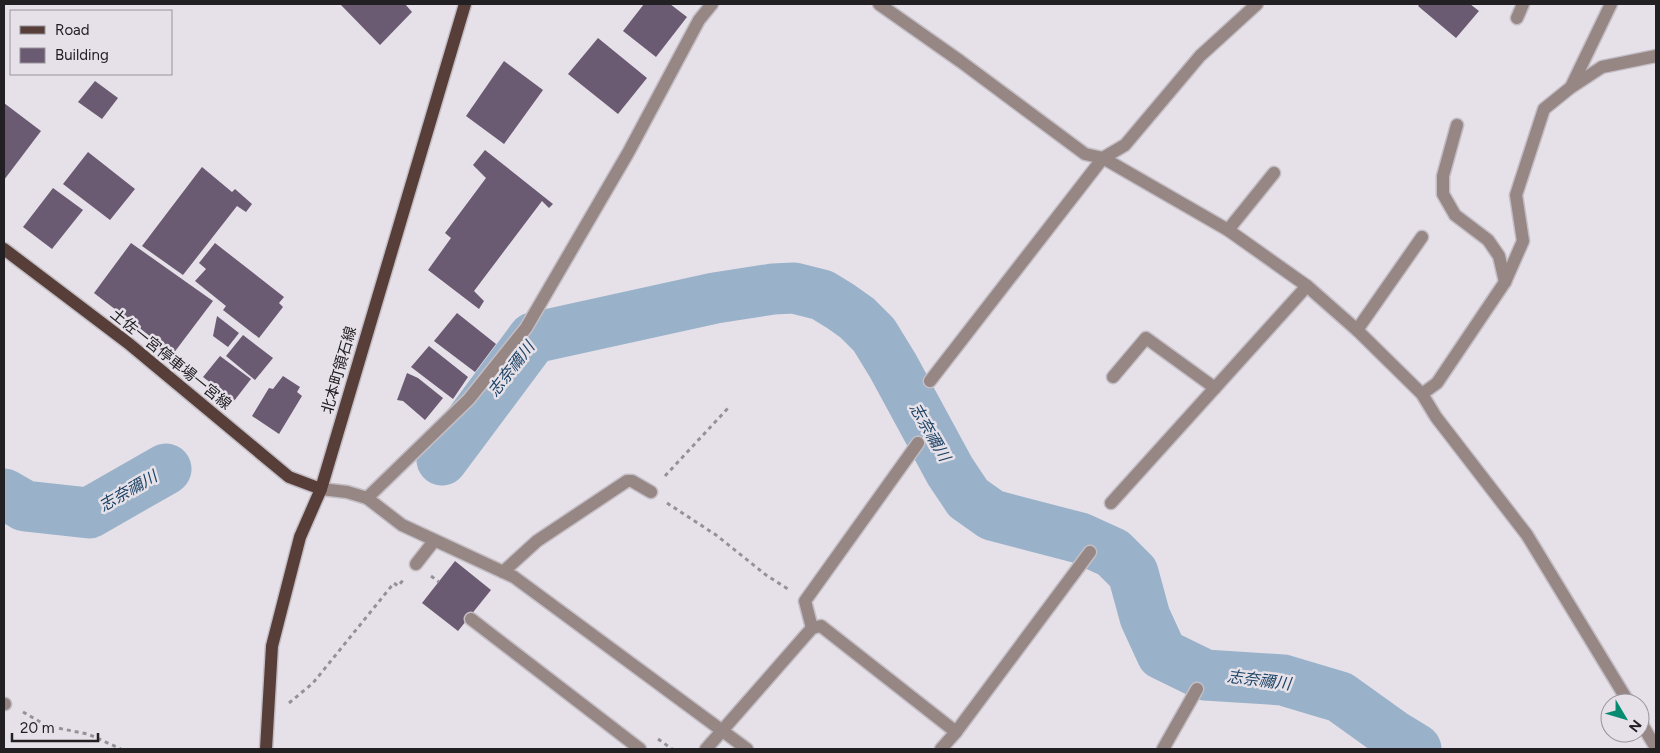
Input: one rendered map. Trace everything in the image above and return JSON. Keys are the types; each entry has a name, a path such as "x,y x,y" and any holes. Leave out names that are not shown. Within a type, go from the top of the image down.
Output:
{"main road":[{"name":"北本町領石線","path":"266,749 272,646 300,537 321,489 465,4"},
{"name":"土佐一宮停車場一宮線","path":"4,249 128,344 289,477 321,489"}],"street":[{"path":"367,498 469,398 526,328 628,153 699,20 712,4"},
{"path":"879,4 960,61 1085,154 1103,158 1228,230 1307,286 1357,330 1422,394 1436,417 1527,535 1623,693"},
{"path":"930,381 1103,158 1125,144 1200,56 1257,4"},
{"path":"1517,18 1523,4"},
{"path":"1570,88 1611,4"},
{"path":"1422,394 1437,383 1505,282 1523,241 1516,195 1544,109 1570,88 1602,67 1656,56"},
{"path":"1457,125 1443,176 1443,194 1455,215 1488,240 1499,256 1505,282"},
{"path":"1228,230 1274,173"},
{"path":"1357,330 1422,238"},
{"path":"1111,504 1307,286"},
{"path":"1113,377 1146,338 1215,388"},
{"path":"812,628 805,601 918,443"},
{"path":"503,572 537,540 627,482 632,481 651,492"},
{"path":"321,489 347,492 367,498 402,524 522,583 747,749"},
{"path":"416,564 434,541"},
{"path":"941,749 956,732 1090,552"},
{"path":"471,619 640,749"},
{"path":"706,749 812,628 821,626 956,732"},
{"path":"1163,749 1197,689"}],"path":[{"path":"730,406 651,492 716,535 766,575 805,601"},
{"path":"288,705 313,683 394,583 398,586 416,564"},
{"path":"4,704 8,703 47,726 88,734 122,749"}],"building":[{"path":"340,4 405,4 412,12 380,45"},
{"path":"644,4 670,4 687,17 656,57 623,31"},
{"path":"1420,4 1470,4 1479,11 1456,38 1418,6"},
{"path":"598,38 647,78 618,114 568,74"},
{"path":"504,61 543,90 504,144 466,116"},
{"path":"95,81 118,98 102,119 78,102"},
{"path":"4,103 41,131 4,180"},
{"path":"485,150 553,204 549,208 542,201 474,291 484,301 479,309 428,270 451,238 445,233 486,178 473,165"},
{"path":"88,152 135,189 110,220 63,184"},
{"path":"202,167 232,192 235,189 252,204 246,212 237,206 183,275 142,246"},
{"path":"53,188 83,210 52,249 23,227"},
{"path":"131,243 213,301 173,354 94,293"},
{"path":"215,243 284,297 279,303 283,307 259,338 223,310 226,306 195,281 206,269 199,263"},
{"path":"457,313 496,344 475,372 434,341"},
{"path":"217,316 239,333 228,347 213,336"},
{"path":"243,335 273,358 255,380 226,356"},
{"path":"429,346 468,377 453,399 411,367"},
{"path":"220,356 251,379 234,401 203,377"},
{"path":"407,373 418,378 443,398 425,420 403,401 397,400"},
{"path":"283,376 300,387 297,392 302,396 279,434 252,416 269,388 273,389"},
{"path":"455,561 491,590 458,631 422,603"}],"waterway":[{"name":"志奈禰川","path":"442,460 533,338 715,298 773,289 794,288 822,295 857,318 874,335 950,471 968,498 992,515 1080,538 1113,553 1133,573 1145,617 1162,654 1205,675 1283,680 1340,697 1416,749"},
{"name":"志奈禰川","path":"4,494 25,506 89,513 166,469"}]}
